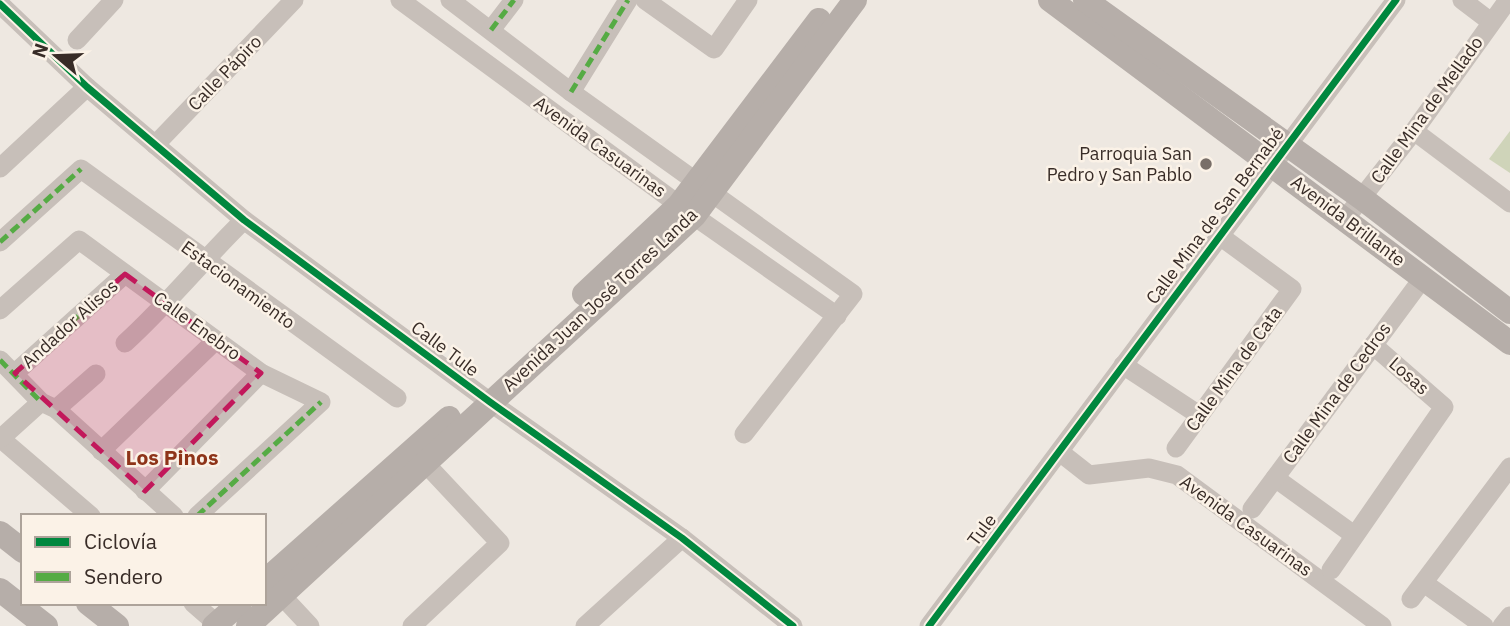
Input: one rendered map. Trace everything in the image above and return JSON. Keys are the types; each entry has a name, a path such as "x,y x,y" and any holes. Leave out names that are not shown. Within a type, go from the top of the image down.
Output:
{"main road":[{"name":"Avenida Juan José Torres Landa","path":"705,186 835,0"},
{"name":"Avenida Juan José Torres Landa","path":"273,589 686,210 855,0"},
{"name":"Avenida Brillante","path":"1050,0 1281,156 1363,199 1510,312"},
{"name":"Avenida Brillante","path":"1085,0 1281,156 1345,219 1510,343"},
{"name":"Avenida Juan José Torres Landa","path":"273,589 425,463 484,398"},
{"path":"0,533 21,549"},
{"path":"0,590 46,626"},
{"path":"91,605 117,626"},
{"path":"216,625 238,605"},
{"name":"Avenida Juan José Torres Landa","path":"248,626 262,605"}],"street":[{"path":"78,40 114,0"},
{"name":"Calle Pápiro","path":"155,145 294,0"},
{"name":"Avenida Casuarinas","path":"400,0 686,210 837,316 853,294 571,92 450,0"},
{"path":"491,30 514,0"},
{"path":"571,92 628,0"},
{"path":"645,0 714,49 748,0"},
{"name":"Calle Mina de San Bernabé","path":"1061,453 1396,0"},
{"path":"1462,0 1491,22"},
{"name":"Calle Mina de Mellado","path":"1345,219 1363,199 1491,22 1508,3"},
{"name":"Calle Tule","path":"0,4 87,87 244,220 484,398 682,538 782,623"},
{"path":"0,168 87,87"},
{"path":"1414,131 1510,203"},
{"name":"Estacionamiento","path":"0,242 81,169 397,398"},
{"path":"125,343 167,304 203,260 244,220"},
{"name":"Calle Mina de Cata","path":"1176,448 1292,289 1220,236"},
{"name":"Calle Enebro","path":"0,310 79,240 261,373 321,402 199,514"},
{"name":"Andador Alisos","path":"15,373 125,274"},
{"name":"Calle Mina de Cedros","path":"1252,509 1423,278"},
{"path":"744,434 837,316"},
{"path":"102,451 215,341"},
{"name":"Losas","path":"1354,535 1444,408 1373,345"},
{"path":"0,360 172,514"},
{"path":"1124,365 1199,415"},
{"path":"145,491 261,373"},
{"path":"89,514 0,439 96,374"},
{"name":"Avenida Casuarinas","path":"1061,453 1089,475 1149,468 1177,475 1382,626"},
{"name":"Tule","path":"929,626 1061,453"},
{"path":"412,626 500,544 425,463"},
{"path":"1411,599 1510,467"},
{"path":"1275,478 1354,535 1331,570"},
{"path":"585,626 682,538"},
{"path":"1424,583 1484,626"},
{"path":"273,589 310,626"},
{"path":"195,605 216,625"},
{"path":"1502,626 1510,616"}],"highlighted area":[{"path":"125,274 261,373 145,491 15,373"}],"green space":[{"path":"1510,131 1510,173 1489,159"}],"marked path":[{"path":"491,30 514,0"},
{"path":"571,92 628,0"},
{"path":"0,242 81,169"},
{"path":"15,373 125,274"},
{"path":"0,360 41,402"},
{"path":"199,514 321,402"}],"cycle path":[{"path":"929,626 1396,0"},
{"path":"0,4 87,87 244,220 490,402 682,538 793,626"}],"place":[{"name":"Parroquia San Pedro y San Pablo","path":"1206,164"}],"district":[{"name":"Los Pinos","path":"172,458"}]}
